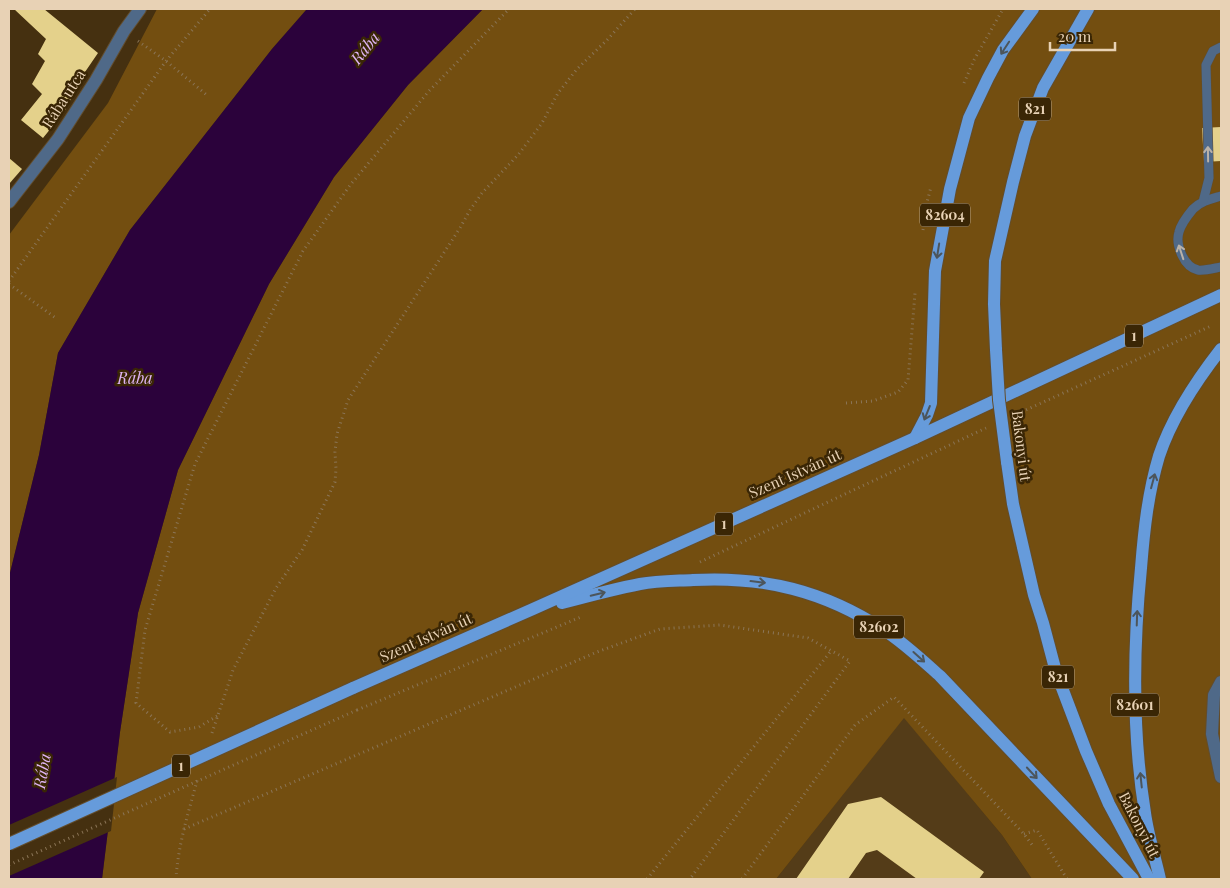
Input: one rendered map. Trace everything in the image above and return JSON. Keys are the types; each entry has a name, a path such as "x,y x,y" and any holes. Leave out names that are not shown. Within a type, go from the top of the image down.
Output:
{"main road":[{"name":"82604","path":"915,438 931,403 935,271 950,189 969,118 1003,50 1033,9"},
{"name":"Bakonyi út","path":"1088,9 1043,88 1023,145 1013,182 996,261 994,304 1000,410 1013,504 1034,595 1056,672 1086,751 1109,804 1149,879"},
{"name":"Szent István út","path":"9,844 353,688 915,438 1221,295"},
{"name":"82601","path":"1160,879 1145,814 1135,704 1139,589 1144,529 1150,494 1160,455 1173,422 1196,382 1221,349"},
{"name":"82602","path":"533,609 641,584 708,579 772,583 832,601 884,630 910,649 940,676 1133,879"}],"street":[{"name":"Rába utca","path":"9,202 58,139 138,10"},
{"path":"1221,682 1214,695 1212,734 1221,777"}],"lane":[{"path":"1203,202 1209,178 1206,65 1213,50 1221,47"},
{"path":"1221,196 1203,202 1193,210 1178,233 1179,248 1184,261 1198,270 1221,267"}],"path":[{"path":"57,319 9,282 166,61 210,9"},
{"path":"218,715 199,728 170,732 136,703 145,630 195,464 303,251 351,184 429,91 509,9"},
{"path":"212,734 233,670 276,588 302,550 335,482 334,452 337,434 348,400 482,193 518,156 542,122 562,87 635,9"},
{"path":"124,30 166,61 208,96"},
{"path":"1011,417 1211,326"},
{"path":"699,562 993,425"},
{"path":"9,865 358,710 583,616"},
{"path":"184,829 588,656 660,629 720,626 762,630 808,638 850,661 690,879"},
{"path":"647,879 831,651"},
{"path":"742,879 855,725 894,697 1024,834 1033,846"},
{"path":"176,879 177,860 199,772"},
{"path":"1024,834 1037,830 1067,879"}],"shaded area":[{"path":"157,9 307,9 272,49 130,230 58,353 39,455 9,577 9,235 108,103"},
{"path":"483,9 1221,9 1221,879 1032,879 1002,835 904,718 776,879 102,879 120,732 138,613 178,470 269,284 334,177 408,85"},
{"path":"904,717 1002,835 1032,879 776,879"}],"water":[{"name":"Rába","path":"307,9 483,9 408,85 334,177 269,284 178,470 138,613 120,732 102,879 9,879 9,577 39,455 58,353 130,230 272,49"}],"pier":[{"path":"117,777 111,831 9,876 9,825"}],"building":[{"path":"14,9 44,9 98,53 85,72 64,112 43,138 21,120 42,94 32,84 45,61 38,54 46,39"},
{"path":"1221,127 1221,161 1204,162 1202,128"},
{"path":"9,158 22,169 9,184"},
{"path":"881,797 984,872 979,879 917,879 877,850 866,853 848,879 796,879 848,804"}]}
